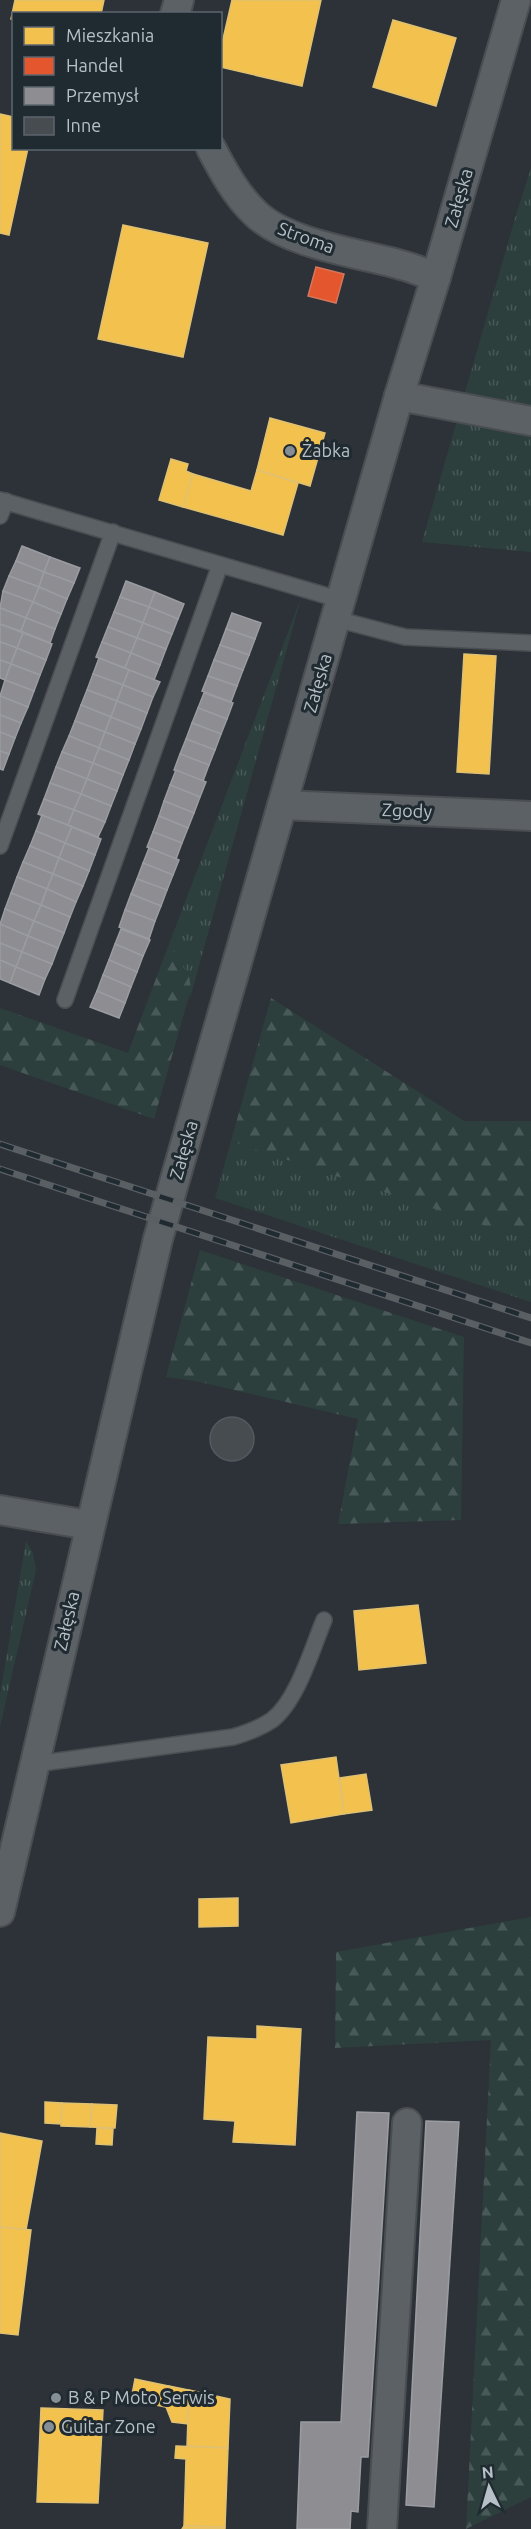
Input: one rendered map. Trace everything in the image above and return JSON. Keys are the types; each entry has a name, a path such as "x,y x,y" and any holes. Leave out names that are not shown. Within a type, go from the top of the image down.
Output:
{"street":[{"name":"Załęska","path":"0,1912 89,1525 158,1239 399,396 516,0"},
{"name":"Stroma","path":"212,150 231,183 254,213 265,222 301,238 402,265 436,277"},
{"path":"399,396 531,421"},
{"name":"Zgody","path":"282,806 531,816"},
{"path":"0,1510 89,1525"},
{"path":"382,2529 407,2123"}],"lane":[{"path":"0,516 3,501 113,532 220,565 405,637 531,643"},
{"path":"0,846 113,532"},
{"path":"65,1000 220,565"},
{"path":"35,1764 233,1737 255,1730 274,1718 297,1687 324,1620"}],"green space":[{"path":"531,168 531,552 422,542 516,215"},
{"path":"301,598 189,1002 187,979 169,944"},
{"path":"169,944 189,976 191,989 154,1119 0,1065 0,1008 128,1053"},
{"path":"271,998 464,1121 531,1121 531,1241 231,1141"},
{"path":"231,1141 531,1241 531,1302 215,1198"},
{"path":"200,1250 464,1337 461,1520 338,1524 358,1419 196,1381 166,1377"},
{"path":"26,1541 33,1553 36,1570 0,1727 0,1695"},
{"path":"531,1917 531,2497 466,2529 491,2040 335,2048 336,1952"}],"building: Mieszkania":[{"path":"15,0 104,0 101,12 12,12"},
{"path":"232,0 321,0 302,86 222,67 222,43"},
{"path":"393,20 456,38 436,106 373,87"},
{"path":"0,114 12,117 12,150 28,150 9,235 0,233"},
{"path":"123,225 208,243 183,357 98,339"},
{"path":"270,418 325,433 310,486 257,470"},
{"path":"171,459 188,464 186,471 193,474 183,507 159,500"},
{"path":"257,470 298,483 283,535 183,507 193,474 251,491"},
{"path":"464,654 496,656 489,774 457,772"},
{"path":"418,1605 426,1663 359,1670 354,1611"},
{"path":"336,1757 344,1814 291,1823 281,1765"},
{"path":"366,1774 372,1810 344,1814 340,1778"},
{"path":"238,1898 238,1926 199,1927 199,1899"},
{"path":"257,2026 301,2029 295,2145 233,2142 235,2121 204,2119 208,2037 257,2039"},
{"path":"45,2102 62,2103 61,2124 45,2123"},
{"path":"62,2103 92,2104 90,2127 61,2126"},
{"path":"92,2104 117,2105 115,2128 90,2127"},
{"path":"97,2128 113,2129 112,2145 96,2144"},
{"path":"0,2133 42,2141 26,2230 0,2227"},
{"path":"0,2227 31,2230 18,2335 0,2333"},
{"path":"135,2379 169,2386 166,2407 131,2400"},
{"path":"169,2386 189,2390 188,2424 172,2422 166,2407"},
{"path":"189,2390 230,2399 228,2448 187,2446"},
{"path":"41,2408 103,2410 98,2503 37,2502"},
{"path":"176,2446 228,2448 225,2527 184,2526 186,2459 175,2458"},
{"path":"184,2526 225,2527 225,2529 182,2529"}],"building: Handel":[{"path":"316,267 344,274 336,303 308,296"}],"building: Przemysł":[{"path":"22,546 50,557 44,572 16,561"},
{"path":"50,557 80,568 74,583 44,572"},
{"path":"16,561 44,572 39,587 9,576"},
{"path":"44,572 74,583 67,599 39,587"},
{"path":"9,576 39,587 33,602 3,591"},
{"path":"126,581 155,592 149,607 120,597"},
{"path":"39,587 67,599 61,614 33,602"},
{"path":"3,591 33,602 26,618 0,608"},
{"path":"155,592 184,604 178,619 149,607"},
{"path":"120,597 149,607 143,623 114,612"},
{"path":"33,602 61,614 55,629 26,618"},
{"path":"149,607 178,619 172,634 143,623"},
{"path":"0,608 26,618 21,631 0,624"},
{"path":"114,612 143,623 137,638 108,627"},
{"path":"232,613 261,623 255,639 226,629"},
{"path":"26,618 55,629 50,643 21,631"},
{"path":"143,623 172,634 166,649 137,638"},
{"path":"0,624 23,633 17,648 0,642"},
{"path":"108,627 137,638 131,653 102,642"},
{"path":"226,629 255,639 249,655 220,645"},
{"path":"23,633 52,644 46,660 17,648"},
{"path":"137,638 166,649 160,665 131,653"},
{"path":"0,642 17,648 11,664 0,660"},
{"path":"102,642 131,653 125,668 96,657"},
{"path":"220,645 249,655 243,670 214,660"},
{"path":"17,648 46,660 40,675 11,664"},
{"path":"131,653 160,665 154,680 125,668"},
{"path":"99,658 129,670 123,685 93,674"},
{"path":"0,660 11,664 5,680 0,678"},
{"path":"214,660 243,670 237,686 208,676"},
{"path":"11,664 40,675 34,691 5,680"},
{"path":"129,670 160,682 153,697 123,685"},
{"path":"93,674 123,685 117,701 87,690"},
{"path":"208,676 237,686 231,702 202,691"},
{"path":"5,680 34,691 28,707 0,696"},
{"path":"123,685 153,697 147,713 117,701"},
{"path":"87,690 117,701 111,717 81,705"},
{"path":"204,693 233,703 227,719 198,708"},
{"path":"0,696 28,707 21,723 0,715"},
{"path":"117,701 147,713 141,729 111,717"},
{"path":"81,705 111,717 105,732 75,721"},
{"path":"198,708 227,719 221,734 192,723"},
{"path":"0,715 21,723 15,738 0,732"},
{"path":"111,717 141,729 135,744 105,732"},
{"path":"75,721 105,732 99,748 69,736"},
{"path":"192,723 221,734 215,750 186,739"},
{"path":"0,732 15,738 9,754 0,751"},
{"path":"105,732 135,744 129,760 99,748"},
{"path":"69,736 99,748 93,763 62,752"},
{"path":"186,739 215,750 209,765 180,754"},
{"path":"99,748 129,760 123,775 93,763"},
{"path":"0,751 9,754 3,770 0,769"},
{"path":"62,752 93,763 87,779 56,767"},
{"path":"180,754 209,765 203,781 174,770"},
{"path":"93,763 123,775 117,791 87,779"},
{"path":"56,767 87,779 81,794 50,783"},
{"path":"176,770 206,782 200,797 170,785"},
{"path":"87,779 117,791 111,806 81,794"},
{"path":"50,783 81,794 74,810 44,799"},
{"path":"170,785 200,797 194,813 164,801"},
{"path":"81,794 111,806 105,822 74,810"},
{"path":"44,799 74,810 68,825 38,814"},
{"path":"164,801 194,813 188,828 159,816"},
{"path":"74,810 105,822 98,837 68,825"},
{"path":"42,815 72,827 65,843 36,831"},
{"path":"159,816 188,828 182,843 153,832"},
{"path":"72,827 101,839 95,855 65,843"},
{"path":"36,831 65,843 59,858 30,846"},
{"path":"153,832 182,843 176,859 147,847"},
{"path":"65,843 95,855 89,871 59,858"},
{"path":"30,846 59,858 53,874 23,862"},
{"path":"149,848 179,860 173,875 143,863"},
{"path":"59,858 89,871 83,886 53,874"},
{"path":"23,862 53,874 47,889 17,877"},
{"path":"143,863 173,875 167,890 137,879"},
{"path":"53,874 83,886 76,902 47,889"},
{"path":"17,877 47,889 41,905 11,893"},
{"path":"137,879 167,890 161,906 131,894"},
{"path":"47,889 76,902 70,917 41,905"},
{"path":"11,893 41,905 34,921 5,909"},
{"path":"131,894 161,906 155,921 125,910"},
{"path":"41,905 70,917 64,933 34,921"},
{"path":"5,909 34,921 28,936 0,924"},
{"path":"125,910 155,921 149,939 119,927"},
{"path":"34,921 64,933 58,948 28,936"},
{"path":"0,924 28,936 22,952 0,943"},
{"path":"121,929 150,940 143,956 115,944"},
{"path":"28,936 58,948 52,964 22,952"},
{"path":"0,943 22,952 16,967 0,960"},
{"path":"115,944 143,956 137,972 109,960"},
{"path":"22,952 52,964 45,979 16,967"},
{"path":"0,960 16,967 10,983 0,979"},
{"path":"109,960 137,972 131,987 103,975"},
{"path":"16,967 45,979 39,995 10,983"},
{"path":"103,975 131,987 125,1003 97,991"},
{"path":"97,991 125,1003 119,1018 90,1007"},
{"path":"357,2112 389,2113 368,2457 361,2457 358,2512 351,2511 350,2529 297,2529 301,2422 341,2422"},
{"path":"426,2121 459,2122 434,2507 406,2505"}],"building: Inne":[{"path":"232,1417 241,1418 248,1423 253,1430 253,1448 248,1455 241,1460 232,1461 223,1460 216,1455 211,1448 210,1439 211,1430 216,1423 223,1418"}],"railway":[{"path":"0,1144 531,1318"},
{"path":"0,1169 531,1343"}],"place":[{"name":"Żabka","path":"290,451"},
{"name":"B & P Moto Serwis","path":"56,2398"},
{"name":"Guitar Zone","path":"49,2427"}]}
